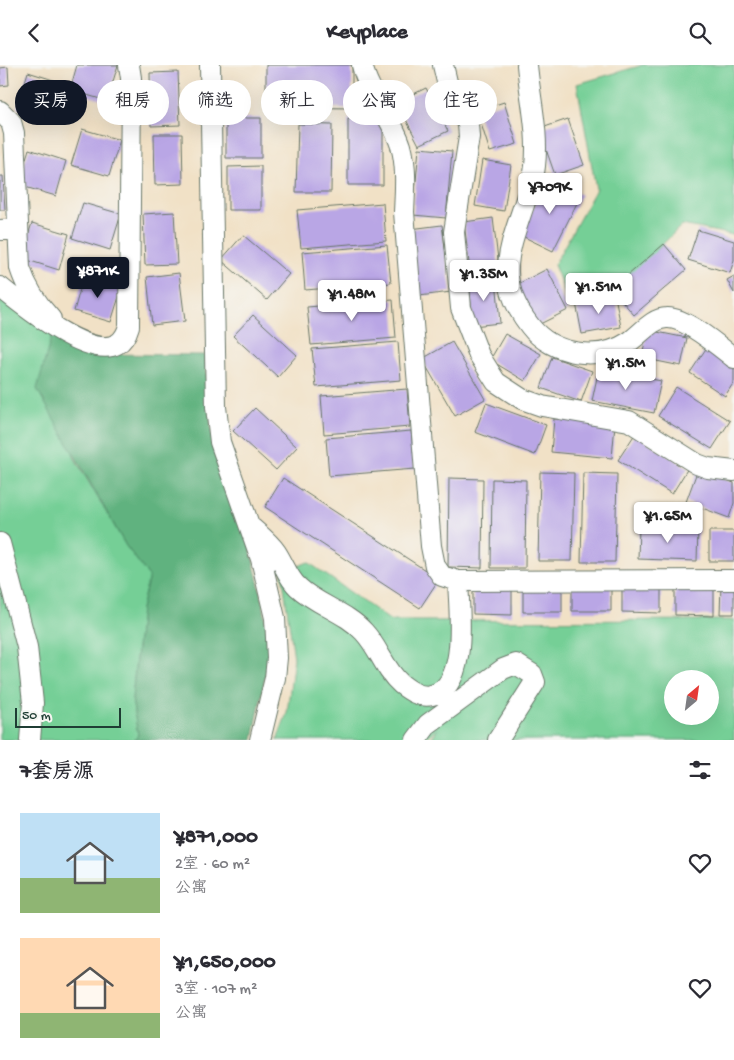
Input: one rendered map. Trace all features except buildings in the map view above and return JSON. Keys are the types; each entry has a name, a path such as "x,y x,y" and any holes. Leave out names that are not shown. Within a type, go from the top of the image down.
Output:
{"street":[{"path":"0,287 28,311 48,324 94,346 104,347 121,342 130,325 131,78 129,65"},
{"path":"210,65 216,407 220,442 265,575 277,637 276,678 260,740"},
{"path":"362,65 366,81 394,129 404,159 404,212 431,546 436,566 442,577 458,581 734,580"},
{"path":"443,65 448,86 468,124 469,137 454,231 461,308 479,355 496,382 522,399 542,405 629,421 698,464 708,468 734,471"},
{"path":"527,65 536,145 535,164 531,184 512,243 507,279 510,296 521,316 546,341 567,351 578,352 599,352 618,348 659,319 676,319 691,327 734,358"},
{"path":"0,111 11,122 14,133 9,230 20,268 24,281 42,310 64,332"},
{"path":"249,525 276,551 296,586 364,632 386,667 402,684 418,695 428,696 442,691 451,681 459,654 458,581"},
{"path":"0,543 27,647 33,703 30,740"},
{"path":"416,740 428,724 503,669 516,664 532,674 535,682 498,740"}],"green space":[{"path":"643,65 734,65 734,235 682,225 616,291 571,307 554,265 596,189 577,84"},
{"path":"0,292 52,334 74,457 126,546 149,576 141,609 132,699 138,735 135,740 0,740"},
{"path":"52,334 96,354 205,355 212,438 243,518 263,602 270,651 253,740 135,740 138,735 132,699 141,609 149,576 126,546 37,389"},
{"path":"308,562 391,621 734,620 734,740 430,740 438,729 423,740 277,740 287,713 294,658 282,573"}]}
